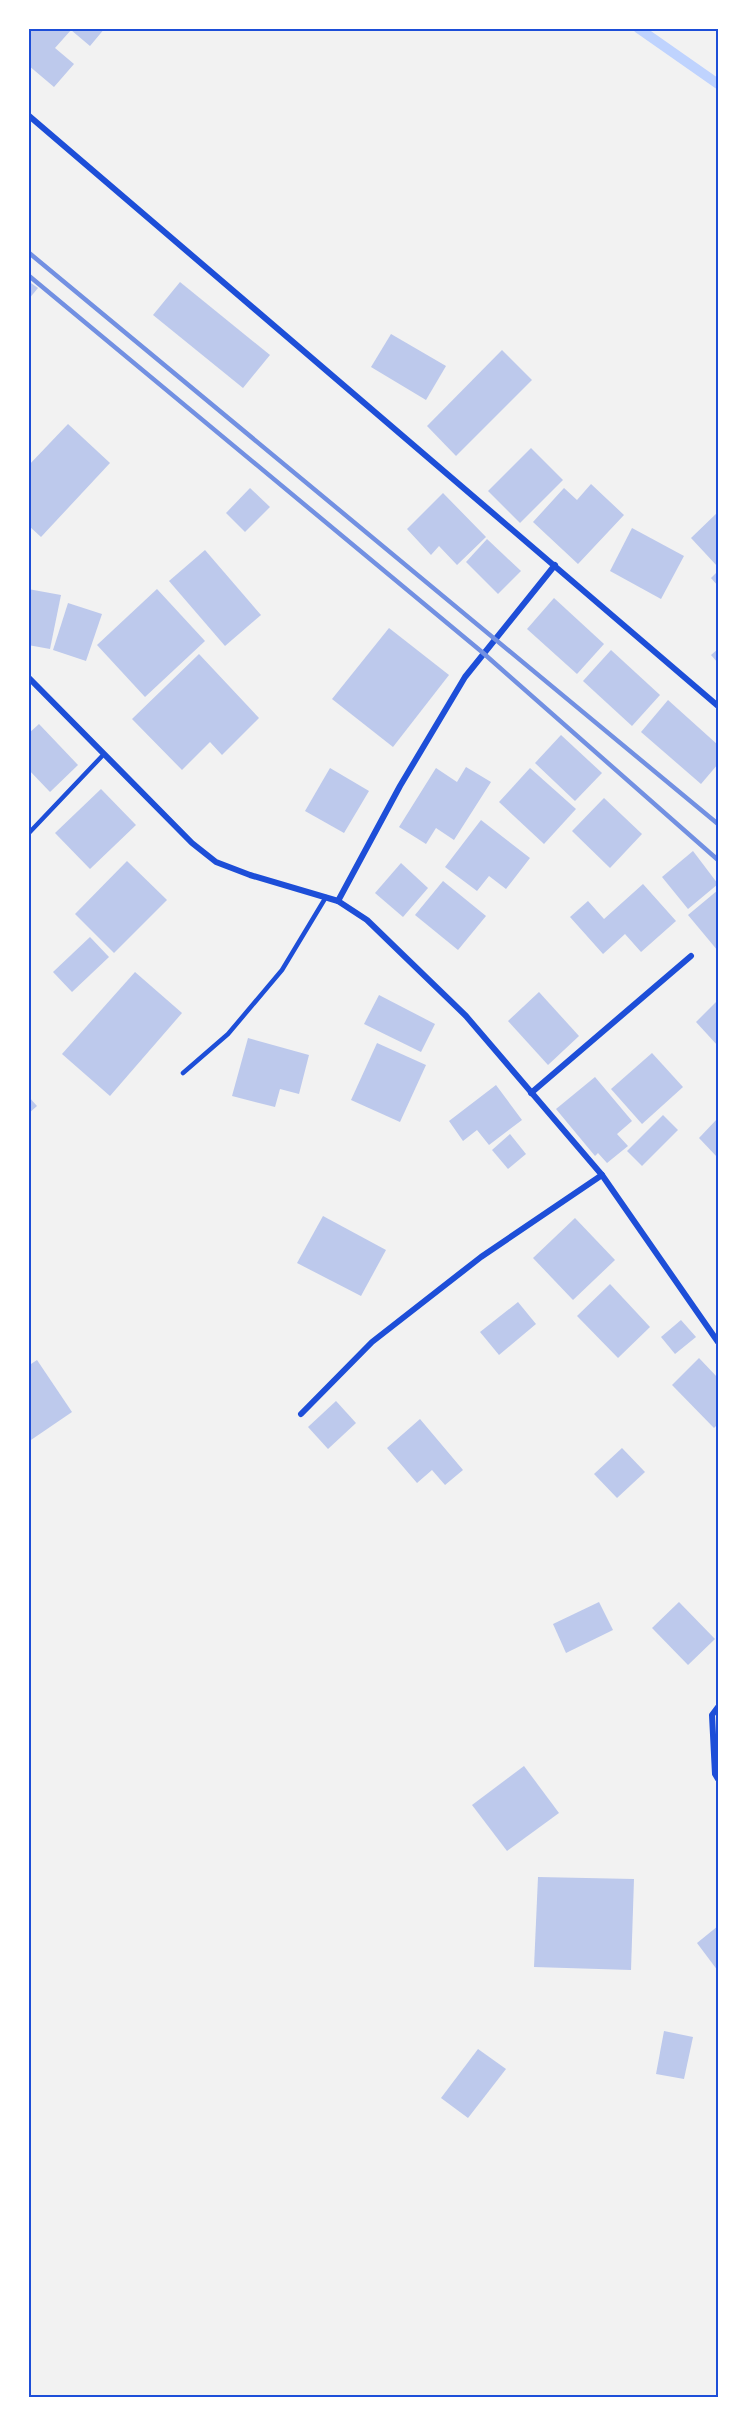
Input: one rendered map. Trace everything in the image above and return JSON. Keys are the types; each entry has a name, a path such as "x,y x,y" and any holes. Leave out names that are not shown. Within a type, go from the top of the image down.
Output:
{"street":[{"path":"28,115 718,706"},
{"path":"338,901 400,786 465,677 555,565"},
{"path":"28,676 192,843 216,862 338,901 367,920 466,1016 602,1175 718,1342"},
{"path":"531,1093 691,956"},
{"path":"301,1414 372,1342 481,1257 602,1175"},
{"path":"718,1707 712,1715 715,1774 718,1779"}],"lane":[{"path":"28,834 104,754"},
{"path":"183,1073 228,1034 282,970 326,897"}],"building":[{"path":"29,28 105,28 90,46 71,30 55,48 74,64 54,87 28,65"},
{"path":"28,281 38,288 28,300"},
{"path":"180,282 270,355 243,388 153,315"},
{"path":"391,334 446,366 426,400 371,367"},
{"path":"502,350 532,380 456,456 427,426"},
{"path":"68,424 110,463 41,537 28,525 28,466"},
{"path":"531,448 563,480 520,523 488,491"},
{"path":"591,484 624,515 578,564 533,522 564,488 577,500"},
{"path":"250,488 270,507 245,532 226,513"},
{"path":"443,493 486,537 457,565 439,546 431,555 407,529"},
{"path":"718,512 718,567 691,538"},
{"path":"632,528 684,556 661,599 610,571"},
{"path":"487,539 521,571 498,594 466,562"},
{"path":"205,550 261,615 225,646 169,581"},
{"path":"718,571 718,586 711,578"},
{"path":"28,589 61,595 50,649 28,645"},
{"path":"157,589 205,641 145,697 97,645"},
{"path":"554,598 604,644 577,674 527,629"},
{"path":"68,603 102,614 86,661 53,650"},
{"path":"389,628 449,675 393,747 332,699"},
{"path":"718,649 718,663 711,655"},
{"path":"611,650 660,695 632,726 583,681"},
{"path":"199,654 259,718 222,755 210,742 182,770 132,719"},
{"path":"668,700 718,745 718,764 701,784 641,732"},
{"path":"39,724 78,765 50,792 28,769 28,734"},
{"path":"561,735 602,773 575,801 535,763"},
{"path":"466,767 491,782 454,840 436,828 426,844 399,827 436,768 457,782"},
{"path":"330,768 369,791 344,833 305,811"},
{"path":"530,768 576,809 544,844 499,802"},
{"path":"101,789 136,825 90,869 55,833"},
{"path":"604,798 642,834 610,868 572,831"},
{"path":"481,820 530,858 506,889 489,876 477,891 445,867"},
{"path":"693,851 718,884 688,909 662,877"},
{"path":"127,861 167,900 114,953 75,914"},
{"path":"401,863 428,888 403,917 375,893"},
{"path":"443,881 486,916 458,950 415,915"},
{"path":"643,884 676,921 641,952 625,934 603,954 570,917 588,901 604,919"},
{"path":"718,890 718,951 688,915"},
{"path":"90,937 109,957 72,992 53,972"},
{"path":"135,972 182,1013 110,1096 62,1054"},
{"path":"539,992 579,1036 548,1065 508,1021"},
{"path":"379,995 435,1024 421,1052 364,1024"},
{"path":"718,1000 718,1046 696,1022"},
{"path":"248,1038 309,1055 299,1094 280,1089 275,1107 232,1096"},
{"path":"377,1043 426,1065 400,1122 351,1100"},
{"path":"652,1053 683,1087 642,1124 611,1089"},
{"path":"595,1077 632,1121 617,1134 628,1146 607,1163 598,1153 595,1156 556,1109"},
{"path":"496,1085 522,1120 489,1145 477,1130 463,1141 449,1121"},
{"path":"28,1096 37,1106 28,1114"},
{"path":"663,1115 678,1130 642,1166 627,1151"},
{"path":"718,1118 718,1158 699,1138"},
{"path":"510,1134 526,1154 508,1169 492,1150"},
{"path":"323,1216 386,1250 361,1296 297,1263"},
{"path":"575,1218 615,1260 573,1300 533,1258"},
{"path":"610,1284 650,1327 618,1358 577,1316"},
{"path":"518,1302 536,1324 499,1355 480,1332"},
{"path":"681,1320 696,1337 675,1354 661,1337"},
{"path":"699,1358 718,1378 718,1424 714,1428 672,1385"},
{"path":"37,1360 72,1412 28,1442 28,1366"},
{"path":"336,1401 356,1423 328,1449 308,1427"},
{"path":"420,1419 463,1470 445,1485 432,1470 417,1483 387,1448"},
{"path":"622,1448 645,1472 617,1498 594,1474"},
{"path":"599,1602 613,1630 566,1653 553,1624"},
{"path":"679,1602 715,1639 688,1665 652,1628"},
{"path":"524,1766 559,1813 507,1851 472,1805"},
{"path":"538,1877 634,1879 631,1970 534,1967"},
{"path":"718,1926 718,1971 697,1943"},
{"path":"664,2031 693,2037 684,2079 656,2074"},
{"path":"478,2049 506,2069 468,2118 441,2098"}],"waterway":[{"path":"638,28 718,84"}],"railway":[{"path":"28,252 718,824"},
{"path":"28,275 482,652 718,860"}]}
